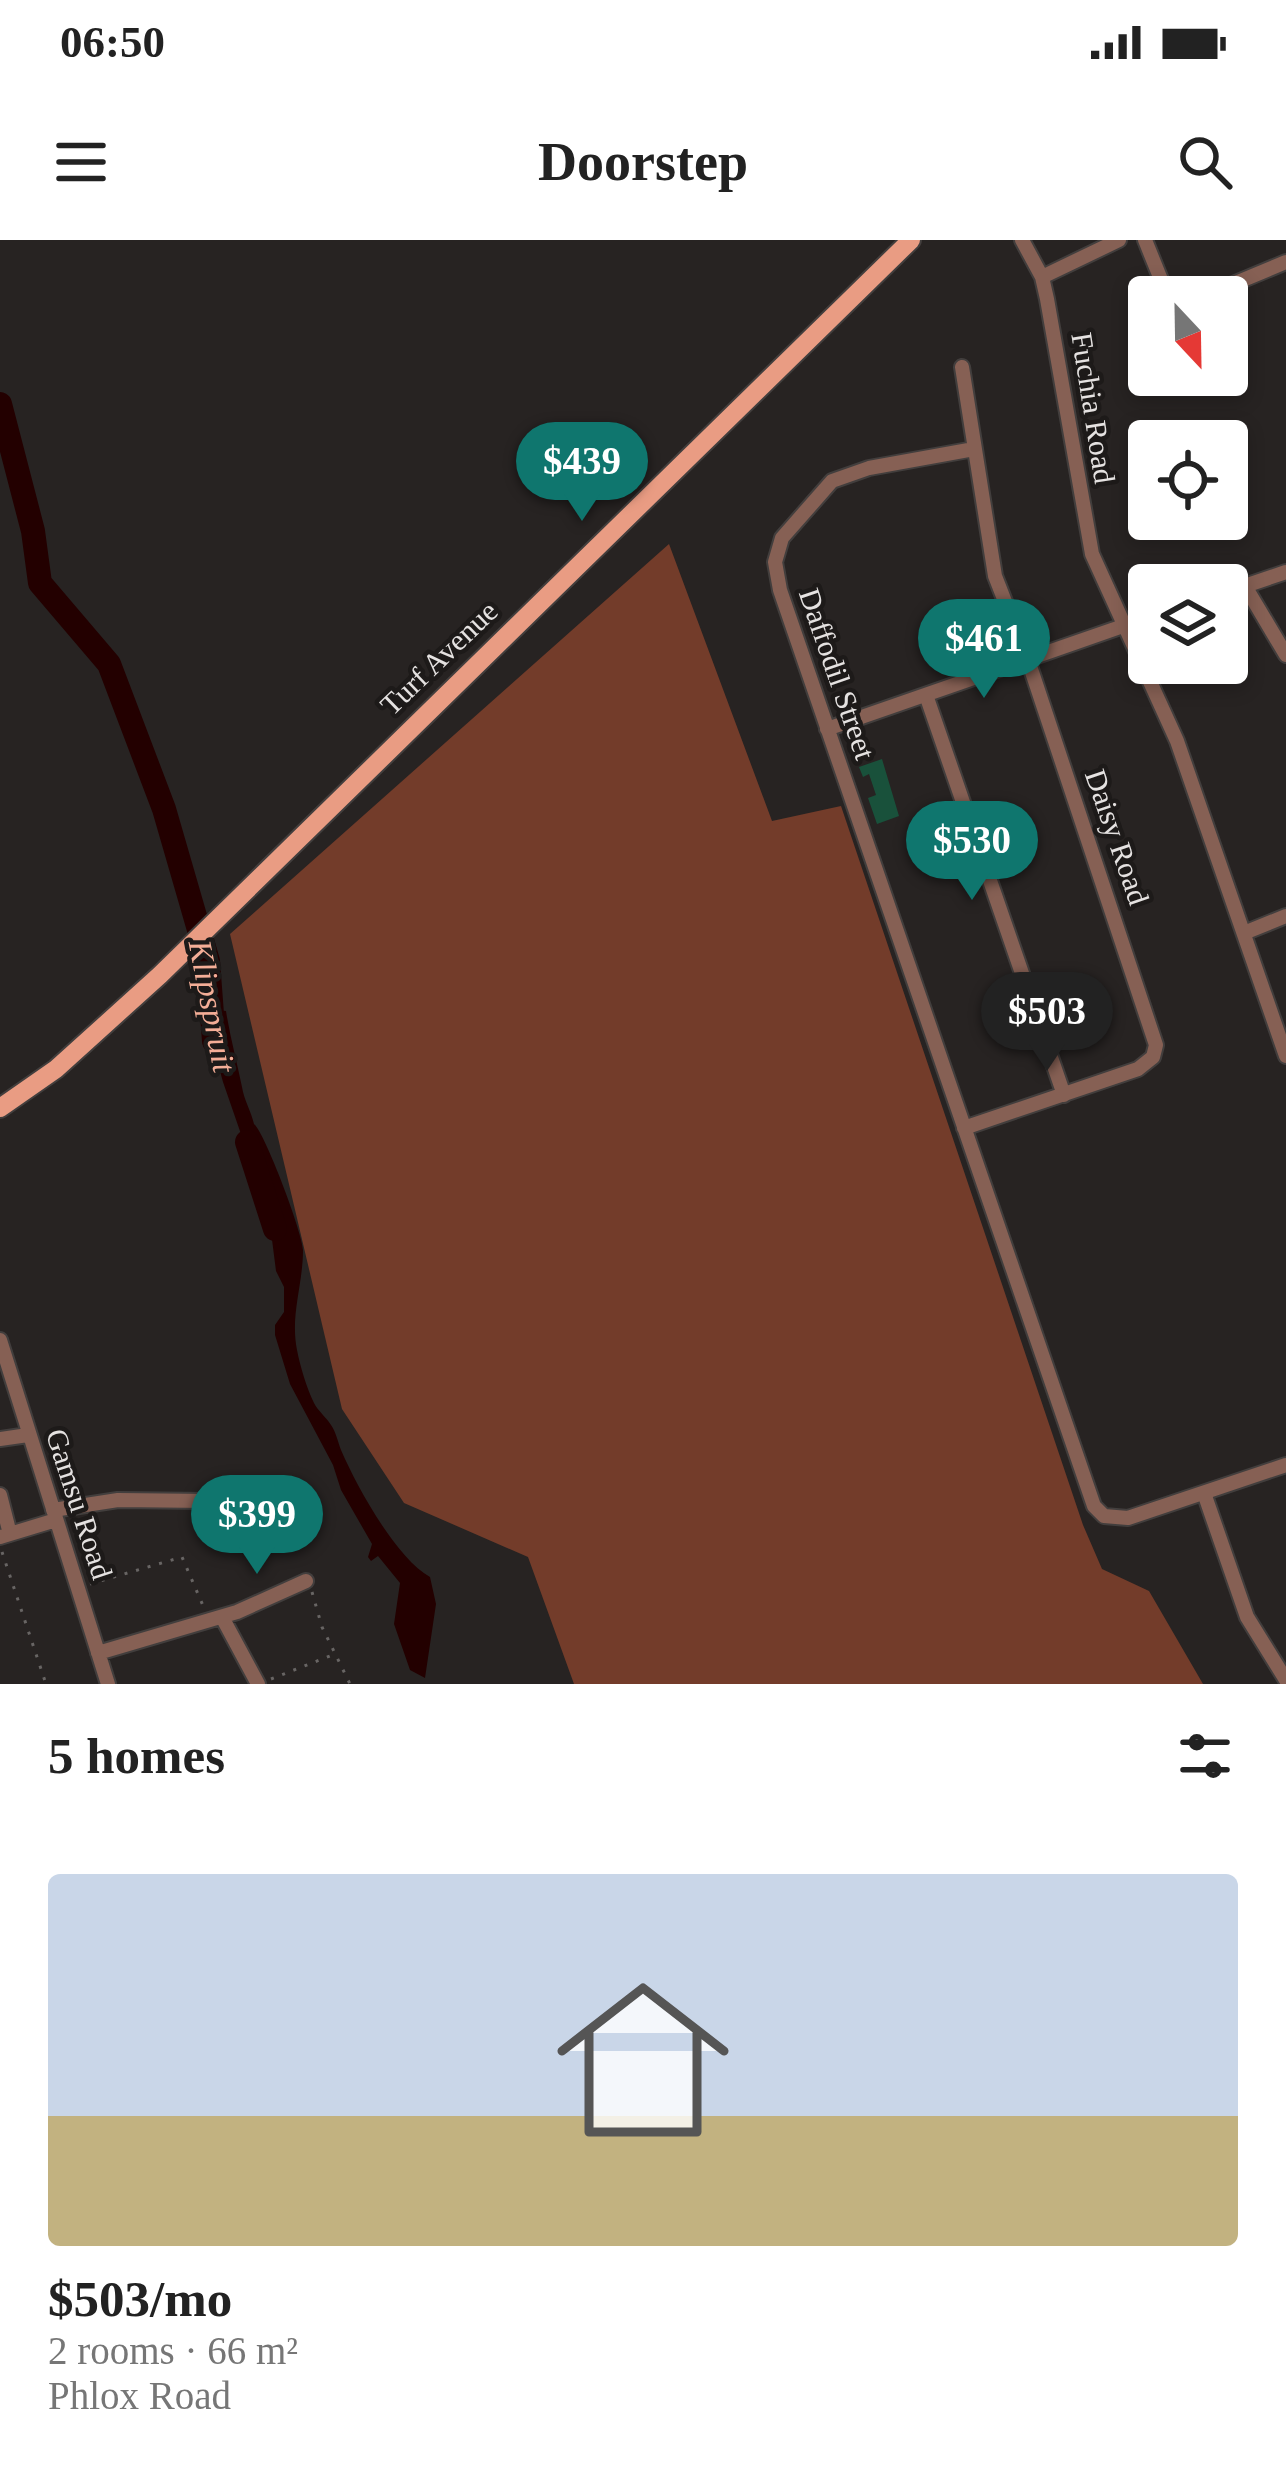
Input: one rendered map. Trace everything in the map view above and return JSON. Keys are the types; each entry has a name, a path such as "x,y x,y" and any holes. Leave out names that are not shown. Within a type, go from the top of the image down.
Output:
{"main road":[{"name":"Turf Avenue","path":"0,1108 56,1069 160,975 910,240"}],"street":[{"name":"Fuchia Road","path":"1022,240 1042,277 1097,571 1177,740 1282,1030 1286,1056"},
{"path":"1042,277 1119,240"},
{"path":"1145,240 1160,276"},
{"path":"1248,278 1286,262"},
{"name":"Daisy Road","path":"962,367 995,576 1156,1037 1156,1052 1144,1066 964,1128"},
{"name":"Daffodil Street","path":"974,449 839,477 782,538 776,580 1087,1491 1098,1511 1112,1518 1128,1518 1204,1493"},
{"path":"1248,585 1286,572"},
{"path":"1248,591 1286,655"},
{"path":"826,729 1128,625"},
{"path":"926,695 1064,1095"},
{"path":"1244,933 1286,916"},
{"name":"Gamsu Road","path":"0,1340 108,1684"},
{"path":"0,1439 28,1435"},
{"path":"1286,1465 1204,1493 1247,1617 1286,1680"},
{"path":"0,1495 3,1538 55,1515 118,1500 208,1501"},
{"path":"98,1653 215,1619 306,1581"},
{"path":"215,1619 258,1683"}],"path":[{"path":"3,1538 46,1684"},
{"path":"78,1588 184,1557 215,1619"},
{"path":"306,1581 350,1684"},
{"path":"258,1683 337,1654"}],"shaded area":[{"path":"669,544 772,821 841,806 1083,1525 1102,1569 1149,1591 1203,1684 574,1684 528,1557 404,1503 342,1409 230,934"},
{"path":"209,1009 226,1011 244,1096 283,1184 301,1240 295,1337 309,1391 379,1520 404,1554 430,1577 436,1604 425,1678 410,1670 394,1624 400,1583 378,1556 371,1561 368,1557 372,1544 290,1384 275,1335 275,1325 284,1312 284,1287 276,1271 264,1177 251,1163 223,1082 210,1035"}],"building":[{"path":"882,759 899,816 877,824 868,798 876,795 869,774 863,777 859,767"}],"waterway":[{"name":"Klipspruit","path":"0,404 33,531 40,583 109,664 164,809 208,961 214,1041"},
{"name":"Klipspruit","path":"247,1142 275,1229"}]}
